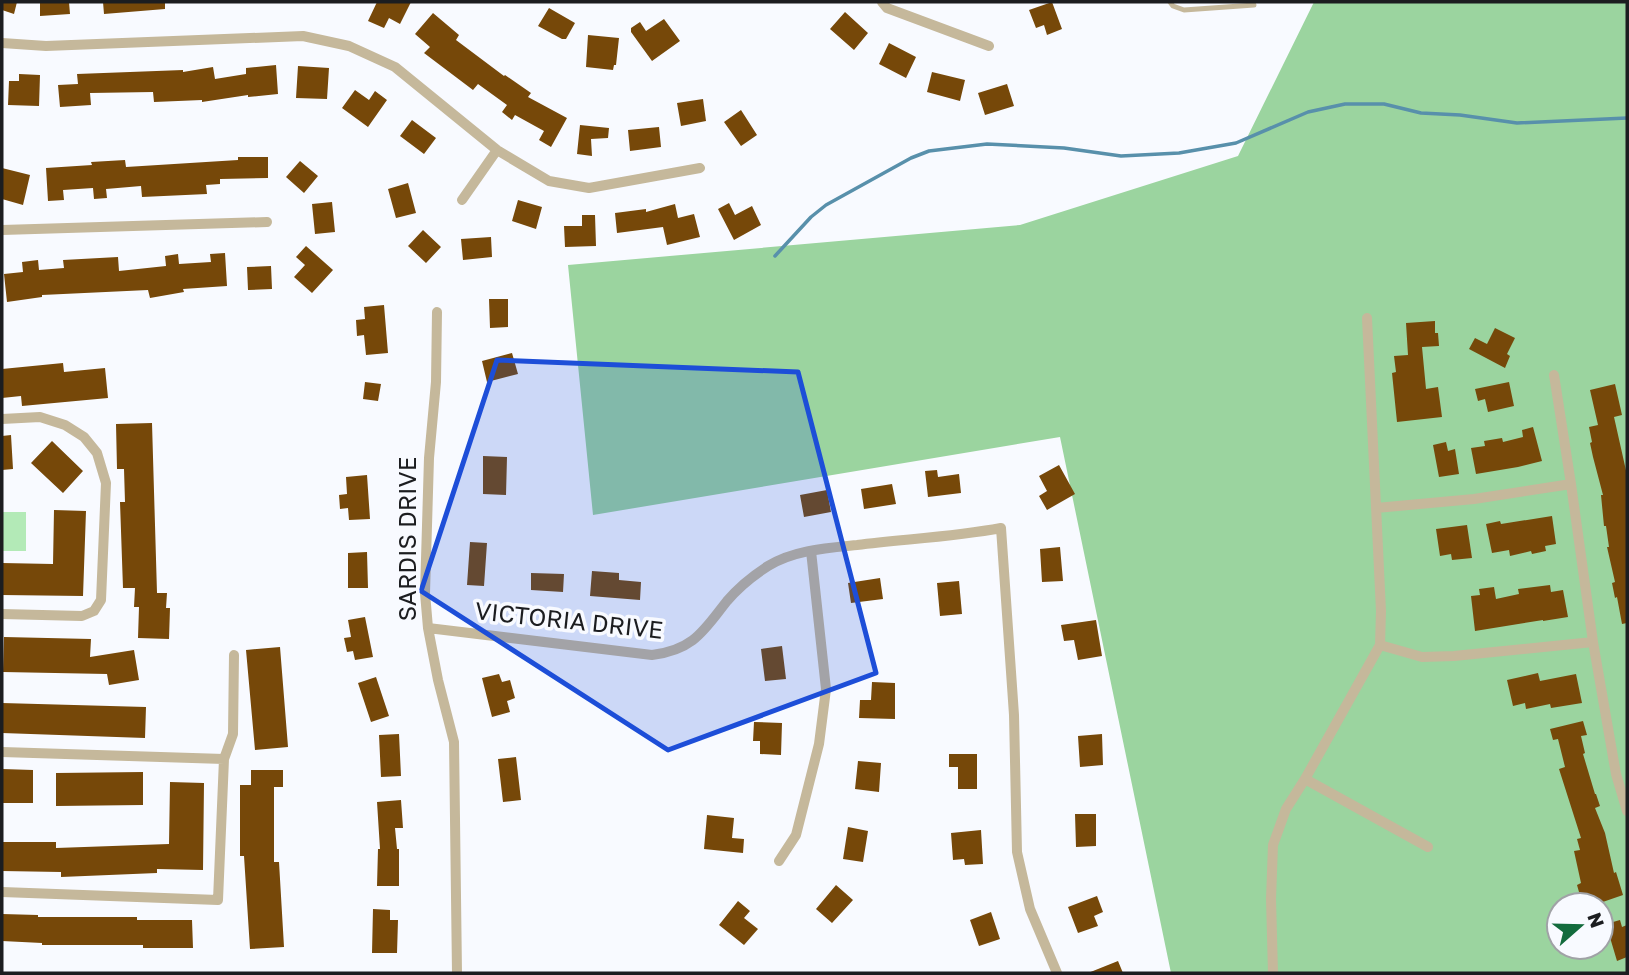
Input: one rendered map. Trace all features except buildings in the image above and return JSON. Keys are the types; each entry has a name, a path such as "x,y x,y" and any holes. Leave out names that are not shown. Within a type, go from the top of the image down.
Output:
{"street":[{"path":"882,2 887,8 989,46"},
{"path":"2,43 46,46 303,36 349,46 395,67 497,150 549,181 589,188 700,168"},
{"path":"462,200 497,150"},
{"path":"2,230 267,222"},
{"name":"SARDIS DRIVE","path":"437,313 425,593 428,628 438,680 454,742 457,973"},
{"path":"1273,973 1273,845 1286,809 1381,645 1367,318"},
{"path":"1554,375 1593,642 1616,774 1627,811"},
{"path":"2,419 40,417 65,425 84,437 96,453 106,483 101,600 94,611 82,616 2,614"},
{"path":"1376,508 1474,499 1571,484"},
{"name":"VICTORIA DRIVE","path":"428,628 652,655 671,653 691,642 710,625 729,598 769,565 793,555 1001,528 1014,715 1017,852 1030,909 1057,973"},
{"path":"779,861 796,835 820,744 826,689 811,551"},
{"path":"1381,645 1422,657 1593,642"},
{"path":"2,892 218,900 224,759 233,734 234,655"},
{"path":"2,752 224,759"},
{"path":"1305,779 1428,847"}],"lane":[{"path":"1170,2 1184,10 1254,5"}],"highlighted area":[{"path":"497,360 798,372 876,673 668,750 421,591"}],"green space":[{"path":"1314,2 1627,2 1627,973 1171,973 1060,437 593,515 568,265 1020,225 1238,156"},
{"path":"2,512 26,512 26,551 2,551"}],"waterway":[{"path":"775,256 811,217 826,205 911,158 929,151 987,144 1064,148 1121,156 1179,153 1236,143 1308,112 1345,104 1384,104 1421,113 1517,123 1627,118"}]}
